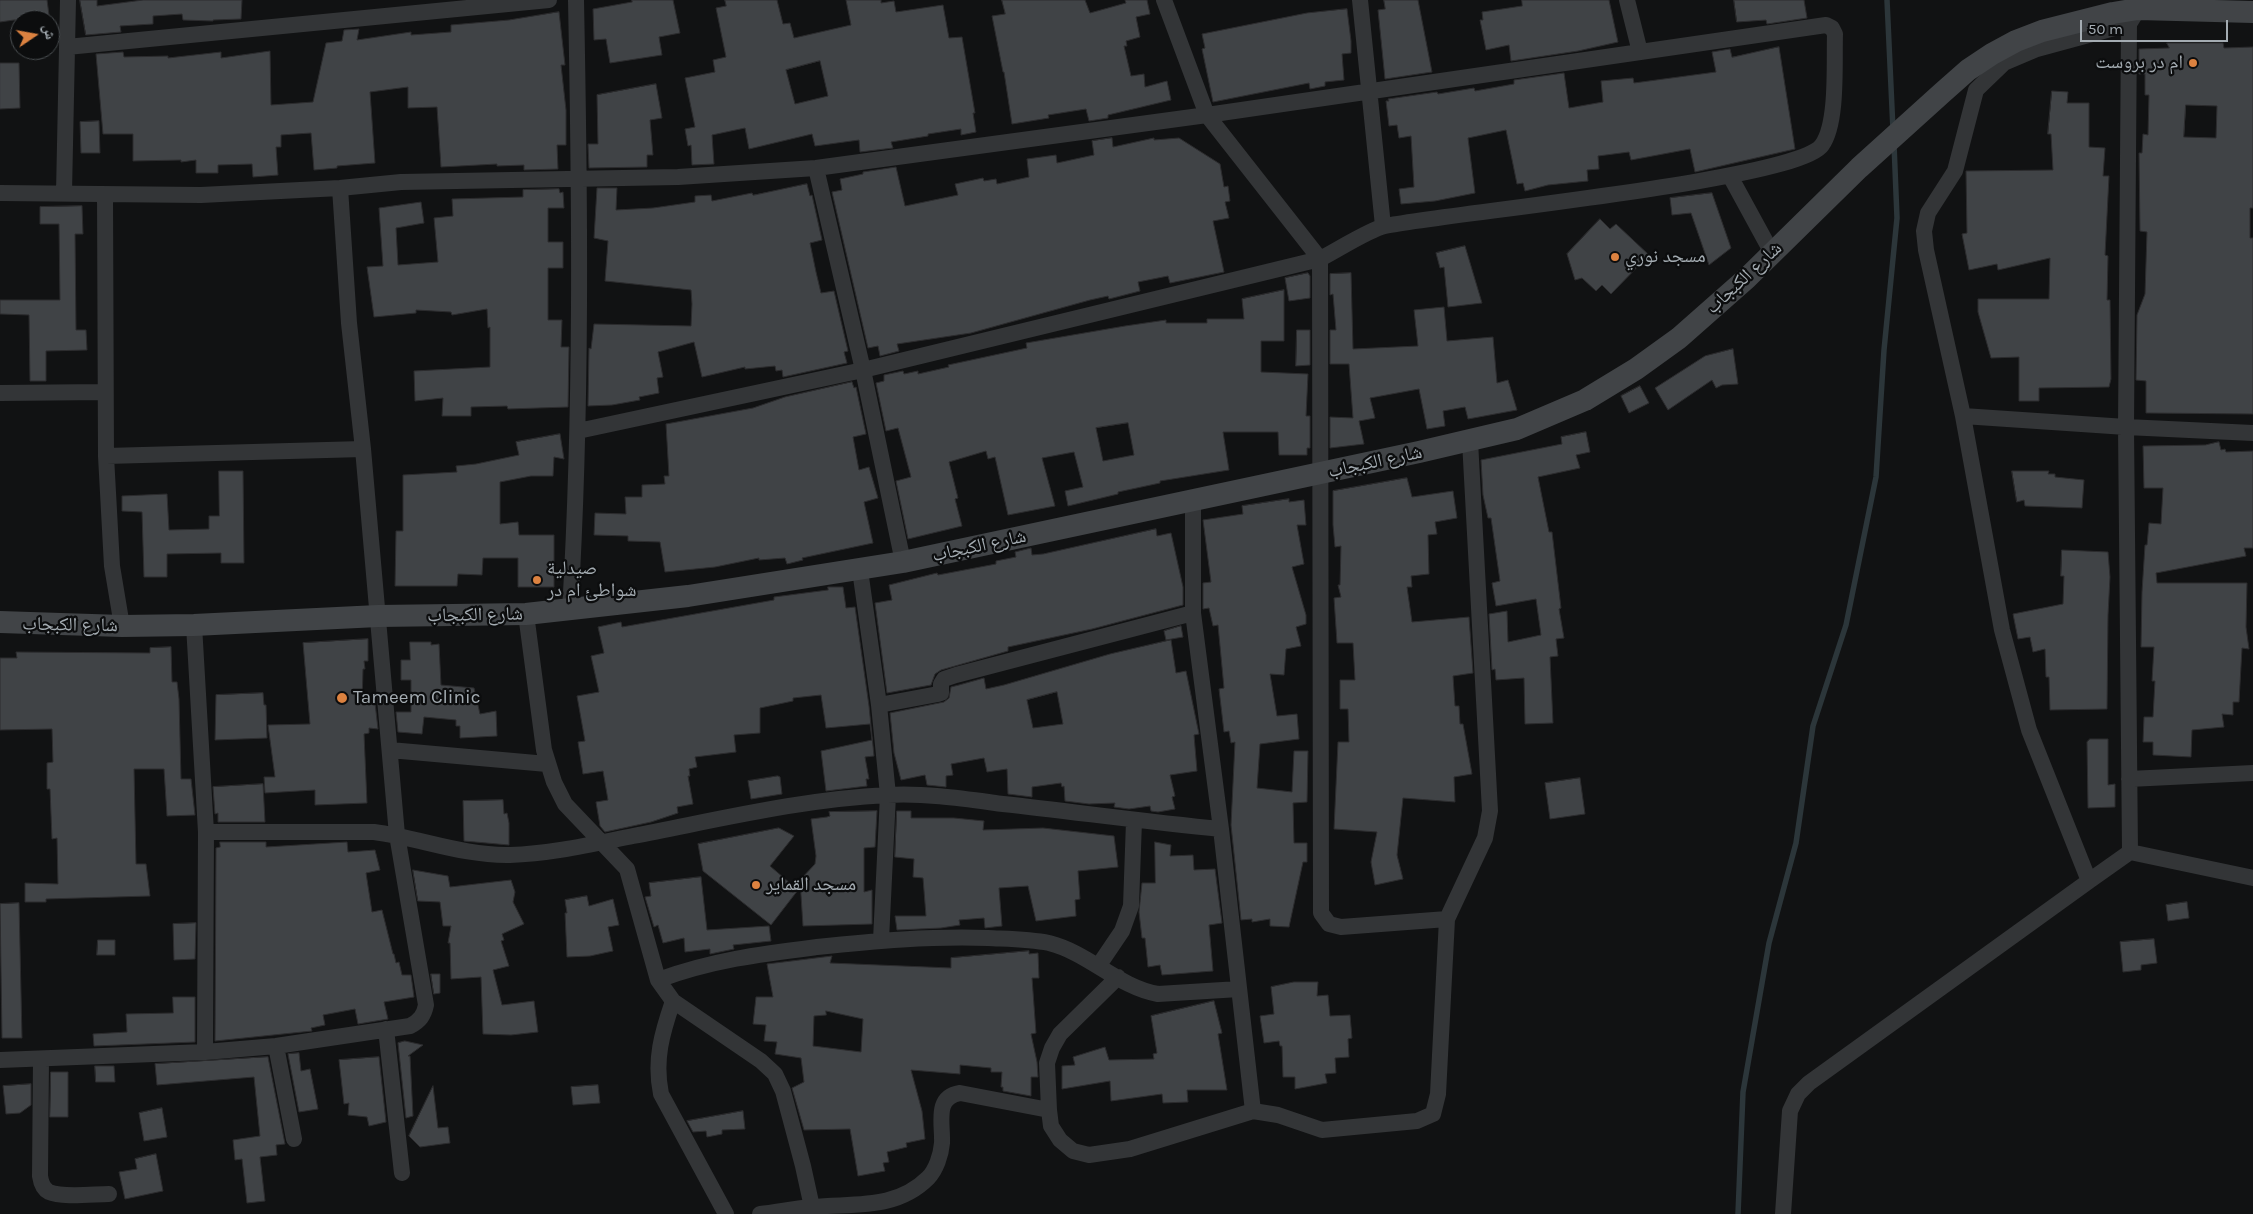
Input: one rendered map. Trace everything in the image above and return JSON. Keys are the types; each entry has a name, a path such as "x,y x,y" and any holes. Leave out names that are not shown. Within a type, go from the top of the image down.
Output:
{"main road":[{"path":"2133,17 2251,8"},
{"name":"شارع الكبجاب","path":"0,622 122,626 194,625 378,616 526,614 570,611 688,596 903,562 1470,441 1517,429 1585,400 1636,369 1679,338 1772,253 1860,168 1968,70 2016,41 2075,22 2133,17"}],"street":[{"path":"64,193 68,0"},
{"path":"67,47 549,0"},
{"path":"570,611 578,431 579,180 576,0"},
{"path":"1164,0 1207,115 1320,259 1321,913 1329,924 1341,927 1446,919"},
{"path":"1360,0 1382,226"},
{"path":"1627,0 1640,52"},
{"path":"2090,881 2029,730 2002,630 1963,416 1926,250 1924,231 1928,213 1954,171 1976,90 2004,63 2012,59 2037,48 2133,17 2126,427 2130,852"},
{"path":"0,193 201,196 340,188 401,182 579,180 816,168 1207,115 1826,25 1832,28 1835,34 1831,128 1822,147 1794,162 1730,176 1382,226 1320,259 863,370 578,431"},
{"path":"816,168 863,370 903,562"},
{"path":"1730,176 1772,253"},
{"path":"0,1060 205,1052 276,1046 410,1026 421,1018 426,1005 397,835 363,449 349,322 340,188"},
{"path":"105,195 106,456 112,566 122,626"},
{"path":"0,393 105,392"},
{"path":"1963,416 2253,433"},
{"path":"1118,977 1060,1034 1052,1048 1047,1063 1048,1110 1051,1126 1060,1140 1073,1150 1089,1155 1122,1151 1155,1143 1253,1111 1278,1115 1322,1130 1417,1121 1433,1114 1438,1094 1446,919 1485,838 1490,811 1470,441"},
{"path":"106,456 363,449"},
{"path":"1193,501 1193,613 1221,829 1253,1111"},
{"path":"860,570 879,705 888,795 881,940"},
{"path":"879,705 941,693 941,684 944,679 952,676 1193,613"},
{"path":"526,614 547,764 565,804 600,843 627,869 658,980 673,1001 761,1061 775,1074 785,1100 812,1207"},
{"path":"194,625 206,832 205,1052"},
{"path":"390,750 547,764"},
{"path":"2129,779 2253,773"},
{"path":"206,832 355,830 397,835 450,848 495,855 530,854 600,843 793,805 888,795 928,795 1134,821 1221,829"},
{"path":"1098,965 1122,930 1131,906 1134,821"},
{"path":"1783,1214 1790,1111 1798,1094 1809,1083 2130,852 2253,878"},
{"path":"658,980 686,970 742,956 881,940 962,937 1031,940 1065,948 1098,965 1133,987 1158,994 1239,989"},
{"path":"673,1001 661,1036 658,1056 657,1075 661,1094 726,1214"},
{"path":"386,1029 402,1172"},
{"path":"276,1046 294,1139"},
{"path":"41,1059 41,1184 45,1189 56,1194 109,1194"},
{"path":"760,1214 812,1207 880,1203 900,1198 914,1191 930,1176 938,1162 942,1146 941,1109 944,1102 953,1094 960,1093 1048,1110"}],"building":[{"path":"0,0 47,0 48,10 10,10 10,21 0,22"},
{"path":"80,0 97,0 97,6 143,0 242,0 241,19 213,21 183,20 182,14 153,16 153,24 120,26 121,32 86,35"},
{"path":"632,0 673,0 680,33 659,37 662,55 610,63 606,39 594,40 593,9 632,2"},
{"path":"725,0 777,0 783,24 790,23 794,38 851,25 846,0 881,0 881,3 894,1 896,12 943,5 949,38 962,37 975,113 973,113 976,132 961,135 961,129 928,134 928,136 891,142 893,148 860,152 859,140 815,146 812,134 749,149 745,128 712,135 714,164 692,165 691,145 688,146 685,129 695,127 685,78 715,72 713,60 726,57 716,8 726,6","holes":["820,61 828,96 795,104 786,70"]},
{"path":"1002,0 1085,0 1090,13 1126,3 1125,0 1147,0 1150,14 1136,17 1140,37 1126,41 1127,46 1124,46 1131,76 1144,74 1145,87 1167,81 1171,100 1108,115 1108,118 1089,121 1086,109 1048,115 1049,118 1012,124 1004,72 992,16 1005,14"},
{"path":"1384,0 1418,0 1432,72 1385,79 1378,10 1385,9"},
{"path":"1522,0 1609,0 1618,42 1578,51 1511,61 1509,45 1486,50 1480,20 1483,20 1482,12 1522,6"},
{"path":"1734,0 1804,0 1807,18 1767,24 1766,20 1737,22"},
{"path":"1347,9 1351,53 1342,54 1344,80 1325,82 1325,86 1310,89 1309,83 1213,102 1202,49 1205,48 1202,34 1307,13"},
{"path":"559,12 565,65 561,65 566,110 566,145 557,145 558,169 524,170 524,165 497,166 497,164 441,167 437,107 408,108 408,87 370,92 375,163 314,170 311,133 281,135 281,147 276,147 278,175 253,177 252,164 218,165 218,173 196,173 196,160 181,162 181,160 133,161 133,134 103,134 96,54 123,52 124,57 168,56 168,58 221,52 221,58 270,51 271,105 313,102 326,43 342,41 344,30 359,29 357,40 411,32 411,35 451,32 451,25 509,20"},
{"path":"2167,43 2223,43 2224,48 2253,47 2253,208 2250,208 2250,238 2253,238 2253,414 2146,413 2146,381 2136,380 2137,315 2145,294 2147,232 2140,231 2139,153 2142,153 2143,134 2148,135 2149,95 2145,95 2145,74 2139,74 2139,49 2169,48","holes":["2186,105 2217,106 2216,138 2184,137"]},
{"path":"1779,47 1795,149 1695,172 1690,149 1631,160 1629,152 1598,156 1599,169 1587,170 1588,181 1548,185 1525,191 1523,183 1517,184 1506,130 1468,138 1475,193 1435,201 1401,204 1399,189 1414,187 1411,136 1399,138 1397,125 1389,126 1386,101 1389,101 1388,99 1474,88 1475,91 1514,84 1514,80 1564,73 1569,108 1603,102 1601,81 1633,78 1634,83 1716,72 1712,52 1730,49 1732,57"},
{"path":"0,63 19,63 20,108 0,109"},
{"path":"656,84 662,118 650,120 653,155 647,155 647,167 589,168 588,144 598,144 597,95"},
{"path":"2052,91 2068,92 2067,103 2089,103 2089,147 2105,148 2103,176 2109,176 2105,255 2108,256 2107,300 2110,300 2111,379 2109,387 2039,388 2039,401 2019,401 2019,357 1991,358 1978,312 1978,299 2049,299 2050,258 1998,270 1997,264 1969,270 1962,234 1967,233 1966,171 2053,170 2051,134 2048,134"},
{"path":"99,121 100,153 81,153 80,122"},
{"path":"1112,138 1113,147 1154,138 1154,140 1179,138 1220,164 1224,187 1228,186 1230,201 1225,202 1229,218 1213,221 1224,272 1170,283 1168,276 1138,282 1140,291 1109,299 1108,296 1090,300 971,333 897,344 899,351 880,356 878,346 868,348 832,192 842,190 840,179 863,174 863,172 896,167 905,206 958,195 955,184 983,178 984,181 996,179 997,184 1029,177 1027,159 1056,155 1057,163 1094,155 1092,141"},
{"path":"807,184 810,196 812,195 822,240 810,243 816,272 821,293 834,291 848,351 844,352 847,363 783,377 782,370 776,371 775,366 745,369 745,367 702,377 694,342 658,352 663,377 657,378 659,393 639,397 640,400 612,405 588,406 589,348 591,349 594,324 691,326 692,304 691,290 605,281 608,241 594,238 597,188 617,188 616,210 653,208 695,202 695,196 711,195 712,201"},
{"path":"559,189 560,193 563,192 564,208 548,208 548,242 563,242 563,268 548,268 548,320 562,320 561,347 569,347 568,407 508,409 507,406 471,407 471,416 442,416 443,398 415,401 414,371 490,367 490,327 488,328 487,309 452,315 451,312 416,310 416,313 374,317 367,267 383,266 379,208 421,202 424,223 396,228 398,265 438,262 434,218 453,216 452,199 523,197 523,190"},
{"path":"1712,193 1731,248 1709,265 1691,213 1672,215 1670,198"},
{"path":"82,206 83,234 75,234 76,330 86,330 87,350 46,351 46,381 30,381 29,315 0,314 0,300 60,300 59,224 40,224 40,207"},
{"name":"مسجد نوري","path":"1600,219 1610,229 1616,224 1649,255 1611,294 1602,285 1596,291 1582,278 1575,280 1567,254"},
{"path":"1465,246 1482,303 1448,307 1444,267 1440,268 1436,253"},
{"path":"1308,273 1310,276 1310,298 1289,301 1285,278"},
{"path":"1351,273 1353,349 1418,346 1414,310 1444,307 1447,341 1493,337 1497,383 1508,380 1517,410 1468,419 1465,407 1443,411 1445,426 1427,429 1419,389 1370,398 1375,418 1359,421 1364,444 1330,448 1330,417 1353,418 1349,364 1330,364 1330,330 1336,330 1333,294 1330,295 1330,274"},
{"path":"1284,290 1284,341 1261,341 1261,372 1308,374 1306,416 1310,416 1310,448 1307,448 1307,455 1279,455 1278,432 1223,432 1229,470 1160,481 1160,483 1068,506 1065,491 1083,487 1074,452 1042,458 1055,506 1008,515 995,457 988,459 986,451 949,462 958,498 955,499 962,526 908,539 896,481 911,477 898,428 886,431 876,383 884,381 884,375 903,371 904,374 918,371 918,374 949,367 948,365 1027,348 1026,343 1125,326 1166,320 1166,323 1207,323 1207,319 1244,319 1242,299","holes":["1128,423 1134,455 1103,461 1096,428"]},
{"path":"1297,330 1310,330 1310,365 1296,366"},
{"path":"1733,349 1738,384 1722,385 1716,388 1712,380 1668,410 1655,388 1705,356"},
{"path":"852,382 854,388 856,387 866,434 853,437 859,470 869,467 878,498 864,502 873,543 802,558 803,560 787,564 785,558 759,560 759,558 715,567 665,572 660,542 628,541 628,536 594,535 595,513 626,514 625,497 642,497 642,485 665,484 664,476 669,476 666,424 753,408 785,397"},
{"path":"1640,386 1649,403 1629,413 1621,396"},
{"path":"1586,432 1590,452 1576,455 1580,468 1538,477 1549,532 1552,532 1561,608 1559,609 1564,638 1556,639 1558,656 1550,657 1553,723 1525,724 1524,678 1496,680 1495,669 1492,670 1489,614 1507,611 1508,642 1541,635 1536,599 1496,606 1492,583 1500,581 1491,518 1488,518 1483,495 1481,460 1562,444 1561,437"},
{"path":"560,434 564,459 554,457 553,476 531,476 500,482 500,524 518,522 519,535 554,535 554,587 518,587 518,558 483,558 482,575 458,574 457,586 395,586 396,531 403,531 403,475 457,472 456,466 519,455 516,442"},
{"path":"2219,442 2221,450 2225,449 2226,452 2253,451 2253,548 2244,548 2246,556 2156,573 2157,583 2247,583 2246,627 2249,649 2242,648 2239,702 2233,702 2233,715 2222,714 2224,727 2192,730 2191,757 2153,755 2153,742 2143,742 2144,717 2153,717 2155,681 2152,681 2154,647 2141,647 2142,592 2145,545 2147,545 2149,523 2161,524 2163,488 2144,488 2143,446 2205,445"},
{"path":"219,471 243,471 244,563 221,563 221,553 167,554 167,577 144,577 142,512 122,511 122,496 167,494 169,530 209,529 209,516 219,516"},
{"path":"2012,471 2049,471 2048,474 2055,474 2055,477 2084,480 2082,508 2025,506 2024,500 2017,502"},
{"path":"1407,478 1412,497 1453,491 1457,518 1435,522 1437,534 1428,535 1429,574 1411,576 1412,587 1407,587 1412,622 1469,617 1473,673 1453,676 1455,706 1459,706 1460,724 1463,724 1472,774 1454,777 1455,802 1403,798 1397,855 1403,879 1375,885 1371,862 1377,832 1334,829 1338,742 1349,742 1348,709 1340,709 1340,680 1355,680 1353,643 1337,643 1334,598 1341,597 1338,585 1340,585 1341,546 1335,547 1333,491"},
{"path":"1289,499 1289,502 1304,500 1306,525 1297,525 1304,564 1292,567 1306,615 1306,624 1296,627 1301,646 1286,649 1284,675 1270,674 1277,716 1297,714 1299,739 1260,744 1257,788 1292,792 1294,751 1308,751 1307,802 1293,803 1294,843 1307,843 1307,862 1303,862 1289,927 1270,926 1270,919 1252,922 1252,919 1241,920 1231,825 1235,742 1231,743 1229,731 1224,732 1219,689 1224,688 1218,625 1213,626 1209,608 1203,609 1203,583 1211,582 1203,520 1243,514 1242,506"},
{"path":"1156,529 1157,536 1171,533 1183,587 1183,605 1092,629 1008,647 1008,651 941,670 935,674 931,685 887,693 875,603 892,600 889,585 937,573 938,575 996,564 996,561 1016,557 1015,552 1031,548 1032,555 1043,554"},
{"path":"2062,550 2108,552 2110,577 2107,709 2050,710 2049,677 2046,677 2045,649 2033,652 2030,637 2018,639 2013,614 2063,604 2064,576 2061,576"},
{"path":"828,587 843,587 846,608 855,607 869,706 874,756 865,757 869,779 866,779 867,786 826,791 821,751 872,740 870,724 826,728 821,695 793,698 793,701 760,708 760,733 734,735 736,752 695,757 697,767 689,769 690,776 688,776 693,804 677,807 678,813 651,822 605,832 600,826 596,802 608,800 603,771 583,774 578,742 585,741 577,696 599,692 591,656 604,653 598,627 621,622 622,627 774,600 774,597 828,590"},
{"path":"1181,626 1183,637 1166,640 1164,631"},
{"path":"368,639 368,661 364,661 365,669 363,669 362,705 375,703 378,729 369,728 369,733 364,734 367,803 315,805 315,790 265,793 264,777 275,777 268,725 310,724 303,643"},
{"path":"1171,640 1176,673 1186,671 1199,734 1194,735 1197,771 1170,775 1175,796 1172,797 1175,809 1158,812 1151,811 1150,806 1129,809 1114,807 1115,803 1089,804 1065,801 1064,786 1062,787 1061,783 1032,787 1032,797 1008,794 1007,769 987,772 984,758 951,764 953,775 946,776 946,787 927,785 925,775 901,780 894,753 890,713 944,702 949,698 951,687 984,678 986,689 1110,654","holes":["1057,692 1063,724 1033,728 1027,700"]},
{"path":"410,642 431,642 431,645 439,644 441,685 474,688 480,714 496,711 497,736 460,738 460,726 456,726 456,720 424,717 422,734 398,732 396,712 411,712 411,680 401,680 401,660 410,660"},
{"path":"171,647 172,682 177,682 179,699 181,779 191,779 195,815 167,816 164,769 134,769 136,864 146,864 150,896 46,899 46,902 25,902 25,883 58,884 57,838 52,839 50,789 47,789 47,763 53,762 52,729 0,730 0,658 17,658 16,652 150,653 150,648"},
{"path":"263,693 264,705 266,705 267,738 215,740 216,695"},
{"path":"2090,739 2108,739 2108,785 2115,784 2115,807 2088,808 2087,742"},
{"path":"780,777 782,794 751,799 748,781"},
{"path":"1580,778 1585,814 1550,819 1545,783"},
{"path":"263,784 265,822 218,822 218,813 215,814 213,787"},
{"path":"503,800 504,814 507,813 509,823 509,845 464,841 463,801"},
{"path":"877,811 875,847 864,848 864,892 872,890 872,924 803,926 800,880 815,864 816,856 811,819 830,816 829,812"},
{"path":"897,811 911,811 911,818 954,818 984,821 983,830 1043,828 1114,836 1118,867 1078,871 1080,899 1075,900 1076,916 1036,921 1028,886 999,888 1002,926 985,928 984,918 959,920 960,925 941,928 897,930 895,916 926,916 923,878 913,877 914,859 895,857"},
{"path":"779,828 794,836 770,866 798,890 771,925 703,871 698,844"},
{"path":"220,842 266,842 266,847 347,842 348,852 375,850 380,870 366,873 372,912 382,910 396,963 399,962 402,975 411,975 414,997 384,1002 388,1019 358,1024 355,1009 323,1015 325,1025 311,1028 312,1031 215,1041 216,848 220,847"},
{"path":"1155,842 1171,845 1170,856 1193,855 1194,870 1215,869 1222,923 1209,925 1213,971 1162,975 1160,965 1148,967 1145,938 1142,938 1139,912 1142,883 1155,883"},
{"path":"413,870 448,876 450,887 511,880 515,892 513,902 524,924 502,934 504,940 501,941 509,966 493,970 502,1005 534,1001 538,1032 511,1035 483,1034 481,977 451,979 450,943 448,943 451,926 443,926 440,902 418,901"},
{"path":"701,877 707,930 769,926 771,941 733,945 734,949 710,954 710,949 685,952 684,938 663,943 658,925 654,927 645,897 651,896 649,883"},
{"path":"587,896 589,906 613,899 619,925 608,927 613,951 590,956 567,957 565,913 567,913 565,900"},
{"path":"2187,902 2189,918 2168,921 2166,905"},
{"path":"19,903 22,1038 2,1038 0,904"},
{"path":"196,923 195,959 174,960 173,924"},
{"path":"2154,939 2157,963 2141,965 2141,970 2123,972 2120,942"},
{"path":"98,940 115,940 115,955 97,955"},
{"path":"1029,951 1029,954 1038,953 1039,978 1032,978 1036,1033 1031,1034 1038,1077 1031,1077 1031,1096 1003,1091 1003,1087 1001,1087 1002,1072 991,1072 991,1068 960,1065 960,1074 911,1070 922,1111 925,1139 906,1143 907,1147 887,1152 889,1162 883,1163 885,1171 858,1176 850,1129 804,1130 792,1088 804,1082 801,1058 775,1054 777,1042 764,1041 766,1025 753,1024 756,997 773,997 767,964 832,956 830,963 951,968 951,958","holes":["826,1011 863,1019 861,1052 813,1046 814,1016 826,1015"]},
{"path":"431,974 440,974 440,993 434,994"},
{"path":"1294,982 1318,982 1317,996 1328,995 1330,1016 1350,1015 1352,1038 1348,1039 1349,1057 1335,1058 1336,1073 1325,1074 1327,1083 1295,1089 1295,1077 1283,1077 1282,1046 1280,1046 1279,1041 1264,1043 1260,1016 1274,1014 1271,987"},
{"path":"173,997 195,997 195,1042 94,1046 93,1034 127,1032 126,1014 173,1013"},
{"path":"1214,1001 1222,1033 1218,1034 1227,1090 1187,1090 1188,1102 1163,1103 1162,1094 1111,1101 1110,1081 1062,1089 1062,1066 1075,1065 1073,1057 1105,1047 1109,1060 1154,1059 1153,1054 1157,1053 1151,1016"},
{"path":"405,1041 423,1045 408,1056 410,1056 413,1116 406,1118 398,1043"},
{"path":"299,1053 301,1071 310,1069 318,1109 299,1112 288,1054"},
{"path":"268,1057 285,1144 276,1145 277,1155 260,1157 265,1201 247,1203 242,1159 235,1160 233,1140 260,1136 254,1077 157,1085 155,1064"},
{"path":"379,1057 386,1122 369,1126 367,1117 348,1115 349,1103 344,1104 339,1060"},
{"path":"95,1066 114,1066 115,1082 96,1082"},
{"path":"51,1072 68,1072 68,1117 50,1117"},
{"path":"31,1084 31,1105 20,1113 6,1114 3,1086"},
{"path":"598,1085 600,1103 573,1105 571,1087"},
{"path":"433,1086 438,1128 448,1127 450,1143 420,1147 409,1136"},
{"path":"162,1108 167,1137 144,1141 139,1113"},
{"path":"743,1111 745,1129 722,1130 722,1134 707,1137 706,1131 693,1132 687,1121"},
{"path":"156,1154 163,1191 125,1199 119,1172 137,1169 135,1159"}],"waterway":[{"path":"1887,0 1893,130"},
{"path":"1738,1214 1743,1092 1769,943 1796,843 1813,726 1846,625 1876,477 1884,350 1897,218 1894,144"}],"place":[{"name":"ام در بروست","path":"2193,63"},
{"name":"مسجد نوري","path":"1615,257"},
{"name":"صيدلية شواطئ ام در","path":"537,580"},
{"name":"Tameem Clinic","path":"342,698"},
{"name":"مسجد القماير","path":"756,885"}]}
